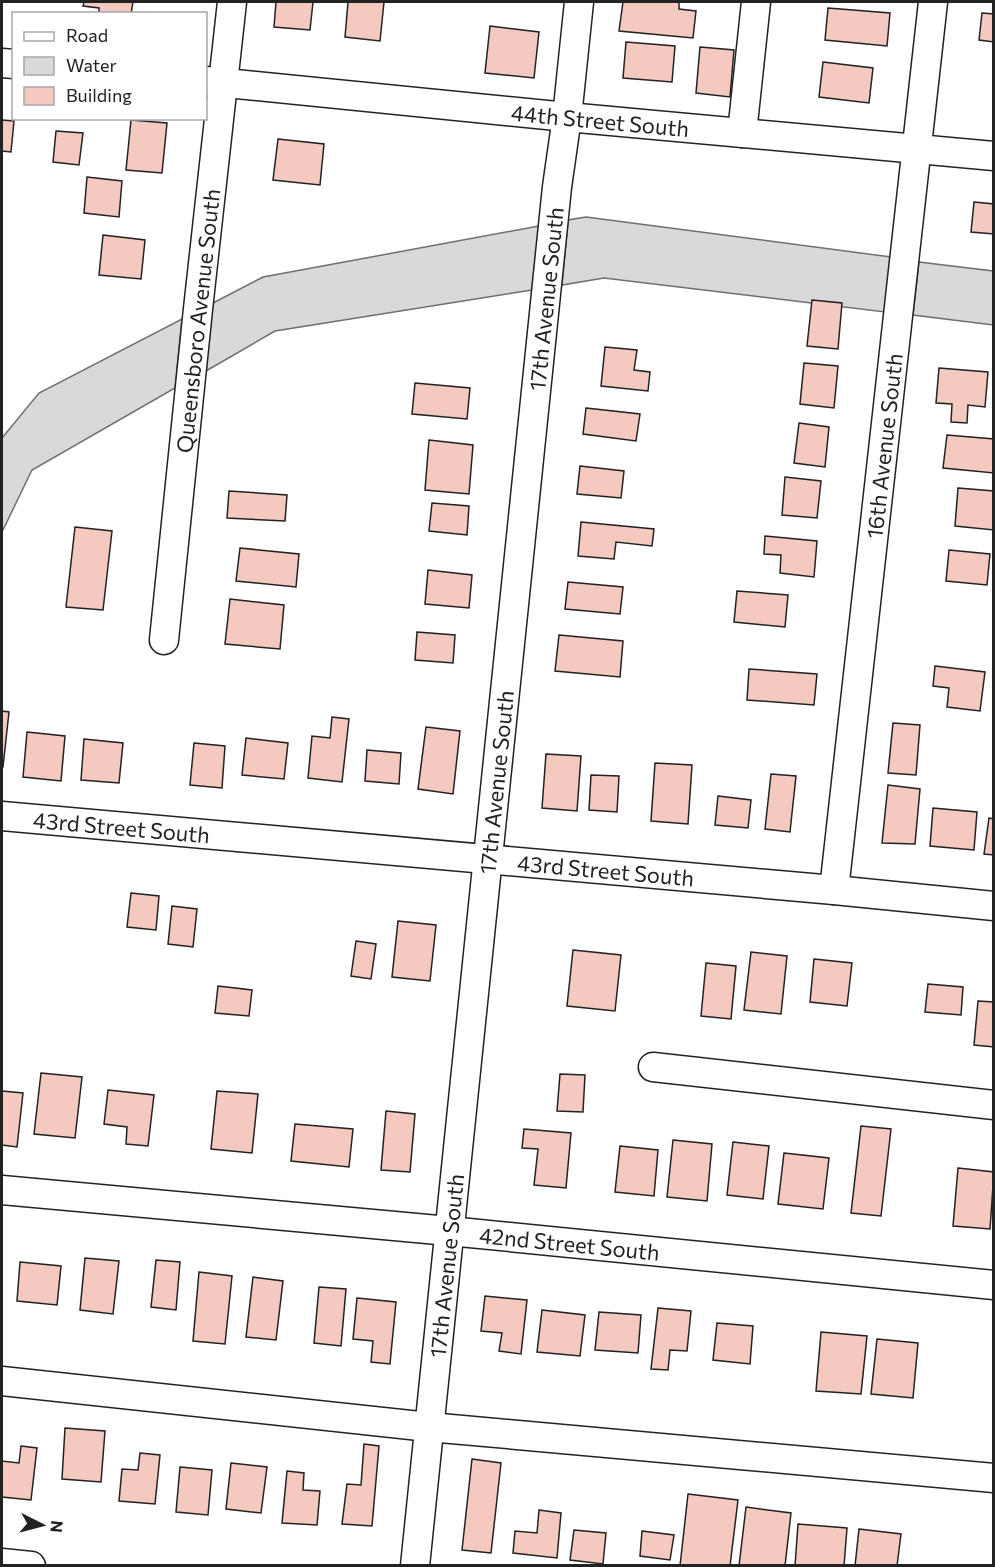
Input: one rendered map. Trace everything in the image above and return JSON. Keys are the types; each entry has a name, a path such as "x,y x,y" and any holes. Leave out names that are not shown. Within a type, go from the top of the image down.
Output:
{"street":[{"name":"Queensboro Avenue South","path":"164,640 214,82 232,2"},
{"name":"17th Avenue South","path":"415,1566 557,187 579,2"},
{"path":"742,133 756,2"},
{"name":"16th Avenue South","path":"834,890 933,2"},
{"name":"44th Street South","path":"214,82 993,156"},
{"name":"43rd Street South","path":"2,816 993,906"},
{"path":"653,1067 993,1105"},
{"name":"42nd Street South","path":"2,1190 449,1231 993,1285"},
{"path":"2,1381 429,1427 993,1478"},
{"path":"2,1563 31,1566"}],"water":[{"path":"586,217 891,257 885,312 604,278 562,285 568,220"},
{"path":"539,226 532,290 275,331 206,371 213,303 263,277"},
{"path":"919,262 993,271 993,325 913,315"},
{"path":"182,319 175,388 32,470 2,532 2,438 39,393"}],"building":[{"path":"84,2 133,2 131,12 99,12 99,8 83,6"},
{"path":"276,2 313,2 310,30 274,27"},
{"path":"348,2 384,2 380,41 345,37"},
{"path":"623,2 679,2 679,9 696,11 693,38 619,31"},
{"path":"828,8 890,13 887,46 825,40"},
{"path":"982,13 994,14 994,42 979,40"},
{"path":"490,26 539,32 534,78 485,73"},
{"path":"626,42 675,46 672,82 623,78"},
{"path":"700,47 734,50 730,97 696,93"},
{"path":"823,62 873,68 869,103 819,97"},
{"path":"2,120 14,121 11,152 2,151"},
{"path":"131,120 167,123 162,173 126,170"},
{"path":"56,131 83,133 79,165 53,162"},
{"path":"278,139 324,144 320,185 273,180"},
{"path":"87,177 122,181 119,217 84,213"},
{"path":"974,202 994,204 994,234 971,232"},
{"path":"103,235 145,240 141,279 99,275"},
{"path":"812,300 842,303 838,349 807,346"},
{"path":"605,347 637,350 634,370 650,372 648,391 601,386"},
{"path":"804,363 838,366 834,408 800,404"},
{"path":"939,368 988,372 985,407 968,405 967,423 951,422 952,404 936,403"},
{"path":"415,383 470,388 467,419 412,414"},
{"path":"586,408 640,414 636,441 583,434"},
{"path":"799,423 829,427 825,467 794,463"},
{"path":"947,435 994,439 994,473 943,468"},
{"path":"429,440 473,445 469,494 425,490"},
{"path":"580,466 624,471 621,498 577,494"},
{"path":"785,477 821,481 817,518 782,515"},
{"path":"958,488 994,491 994,530 955,526"},
{"path":"229,491 287,495 285,521 227,518"},
{"path":"432,503 469,506 467,535 429,531"},
{"path":"581,522 654,529 652,546 616,542 614,559 578,556"},
{"path":"75,527 112,531 103,610 66,607"},
{"path":"765,536 817,541 814,577 780,573 781,555 764,554"},
{"path":"240,548 299,554 296,587 236,581"},
{"path":"949,550 990,554 987,585 946,581"},
{"path":"428,570 472,575 469,608 425,604"},
{"path":"568,582 623,587 620,614 565,609"},
{"path":"737,591 788,595 785,627 734,622"},
{"path":"230,599 284,605 280,649 225,644"},
{"path":"417,632 455,635 453,663 415,660"},
{"path":"559,635 623,641 620,677 555,671"},
{"path":"935,666 985,672 980,711 947,707 949,688 933,686"},
{"path":"749,669 817,674 814,705 747,700"},
{"path":"2,711 9,712 3,767 2,767"},
{"path":"332,717 349,719 342,782 308,778 312,736 330,738"},
{"path":"893,723 920,725 916,775 888,773"},
{"path":"426,727 460,731 453,794 418,789"},
{"path":"27,732 65,736 61,781 23,777"},
{"path":"246,738 288,743 284,779 242,775"},
{"path":"84,739 123,743 119,783 81,780"},
{"path":"194,743 225,746 222,788 190,785"},
{"path":"367,750 401,753 399,784 365,781"},
{"path":"546,754 581,756 577,811 542,808"},
{"path":"655,763 692,765 688,824 651,821"},
{"path":"771,774 796,776 790,832 765,829"},
{"path":"591,775 619,776 617,812 589,810"},
{"path":"888,785 920,789 915,844 882,843"},
{"path":"718,796 751,800 748,828 715,825"},
{"path":"933,808 977,812 974,850 930,846"},
{"path":"989,818 994,819 994,855 984,854"},
{"path":"131,893 159,896 156,930 127,927"},
{"path":"172,906 197,909 193,947 168,944"},
{"path":"398,921 436,925 430,981 392,977"},
{"path":"356,941 376,944 371,979 351,976"},
{"path":"573,950 621,955 615,1011 567,1006"},
{"path":"751,952 787,956 781,1014 744,1010"},
{"path":"814,959 852,963 847,1006 810,1002"},
{"path":"706,963 736,966 731,1019 701,1016"},
{"path":"928,984 963,987 961,1015 925,1012"},
{"path":"218,986 252,990 249,1016 215,1013"},
{"path":"978,1001 994,1002 994,1047 974,1045"},
{"path":"41,1073 82,1077 75,1138 34,1134"},
{"path":"560,1074 585,1075 583,1112 557,1111"},
{"path":"108,1090 154,1095 148,1146 126,1144 127,1127 104,1124"},
{"path":"2,1091 23,1093 17,1147 2,1145"},
{"path":"217,1091 258,1094 252,1153 211,1149"},
{"path":"386,1111 415,1114 410,1172 381,1170"},
{"path":"295,1124 353,1129 349,1167 291,1161"},
{"path":"861,1126 891,1129 881,1216 851,1213"},
{"path":"524,1129 571,1133 566,1188 534,1185 538,1149 522,1148"},
{"path":"673,1140 712,1144 707,1201 667,1197"},
{"path":"733,1142 769,1146 763,1199 727,1195"},
{"path":"620,1146 658,1150 654,1196 615,1192"},
{"path":"784,1153 829,1158 823,1209 778,1204"},
{"path":"958,1168 994,1172 990,1229 953,1226"},
{"path":"85,1258 119,1261 113,1314 80,1310"},
{"path":"156,1260 180,1262 176,1310 151,1307"},
{"path":"20,1262 61,1266 57,1305 17,1301"},
{"path":"199,1272 232,1276 225,1344 193,1341"},
{"path":"253,1277 283,1281 276,1340 246,1337"},
{"path":"319,1287 346,1289 341,1346 314,1343"},
{"path":"485,1296 527,1300 521,1354 499,1351 502,1333 481,1331"},
{"path":"357,1298 396,1302 390,1364 371,1362 373,1341 353,1339"},
{"path":"658,1308 691,1311 687,1351 670,1350 668,1370 651,1369"},
{"path":"542,1310 585,1315 580,1356 537,1352"},
{"path":"599,1312 641,1315 638,1353 595,1350"},
{"path":"717,1323 753,1326 750,1364 713,1360"},
{"path":"821,1332 867,1336 861,1394 816,1391"},
{"path":"877,1339 918,1343 913,1398 871,1394"},
{"path":"65,1428 105,1431 101,1482 62,1479"},
{"path":"364,1444 379,1446 372,1526 342,1524 347,1484 361,1485"},
{"path":"21,1446 37,1448 31,1500 2,1497 2,1461 19,1463"},
{"path":"140,1453 160,1455 155,1504 119,1501 122,1469 138,1470"},
{"path":"472,1459 501,1463 491,1553 462,1550"},
{"path":"231,1463 267,1467 261,1513 226,1509"},
{"path":"180,1467 212,1470 208,1515 176,1512"},
{"path":"287,1471 304,1473 303,1490 320,1491 317,1525 282,1523"},
{"path":"688,1494 738,1500 730,1566 680,1566"},
{"path":"746,1507 791,1513 785,1566 739,1566"},
{"path":"539,1510 561,1513 557,1558 513,1553 515,1531 537,1533"},
{"path":"798,1524 847,1528 844,1566 795,1566"},
{"path":"859,1529 901,1534 897,1566 855,1566"},
{"path":"574,1530 606,1533 603,1564 570,1560"},
{"path":"642,1531 674,1535 670,1560 640,1556"}]}
